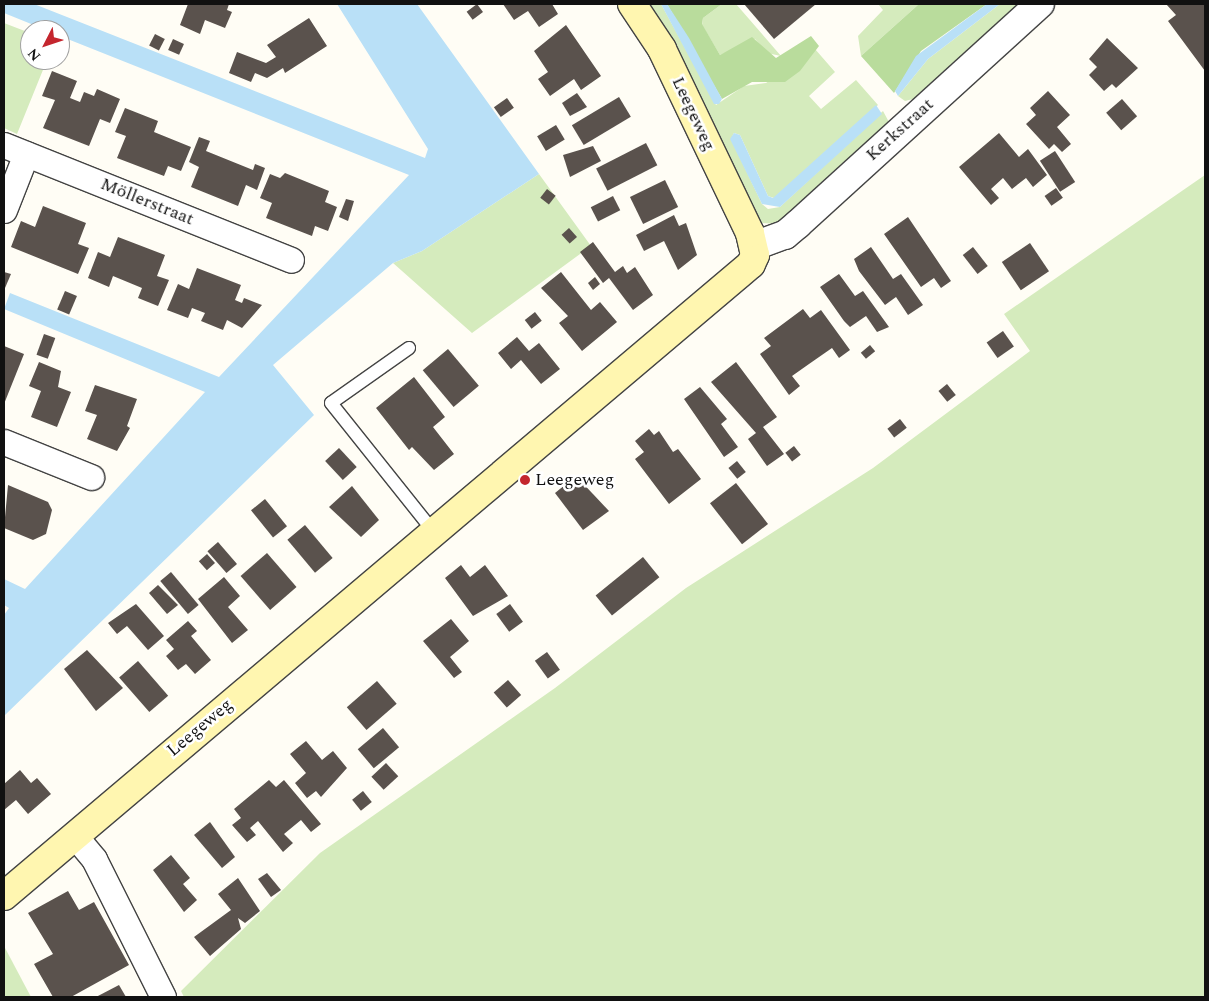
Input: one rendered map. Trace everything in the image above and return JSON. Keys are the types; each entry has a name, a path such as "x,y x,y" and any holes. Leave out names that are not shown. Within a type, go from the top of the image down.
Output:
{"main road":[{"name":"Leegeweg","path":"4,896 74,834 738,276 755,255 754,246 662,49 632,4"}],"street":[{"name":"Kerkstraat","path":"754,246 785,234 798,224 1040,4"},
{"path":"4,210 15,149"},
{"name":"Möllerstraat","path":"15,149 291,260"},
{"path":"4,442 91,477"},
{"path":"74,834 94,859 163,997"}],"lane":[{"path":"409,348 332,403 434,532"}],"green space":[{"path":"646,4 661,4 716,105 744,86 766,83 815,49 835,72 809,96 821,109 856,80 878,105 774,198 768,196 740,135 734,133 731,139 762,204 768,209 780,207 883,111 890,124 779,224 761,223"},
{"path":"667,4 722,4 703,18 702,24 720,55 752,37 776,58 811,36 819,46 800,71 785,82 752,82 722,99"},
{"path":"722,4 736,4 781,56 767,53 755,39 720,55 702,25 703,18"},
{"path":"878,4 919,4 861,56 858,36 883,10"},
{"path":"919,4 987,4 921,51 894,93 861,56"},
{"path":"1000,4 1023,4 917,98 905,101 898,96 928,59"},
{"path":"4,23 20,29 20,70 43,70 17,134 4,128"},
{"path":"539,174 591,246 472,333 393,263 422,251"},
{"path":"1205,175 1205,997 184,997 181,991 320,853 555,688 686,588 873,468 1030,351 1004,314"},
{"path":"4,946 31,997 4,997"}],"water":[{"path":"4,4 34,4 425,158 428,149 337,4 417,4 539,174 422,251 393,263 273,365 314,415 4,716 4,615 9,608 4,605 4,579 25,589 205,392 4,309 10,293 219,377 409,175 70,40 70,20 21,20 4,13"},
{"path":"661,4 667,4 689,38 722,99 719,104 714,104"},
{"path":"987,4 1000,4 928,59 898,96 895,91 916,56"},
{"path":"876,105 882,114 780,207 762,204 730,139 734,133 740,135 768,196 773,198"}],"building":[{"path":"188,4 229,4 227,10 232,12 225,28 205,20 200,34 180,25"},
{"path":"477,4 483,12 473,20 467,12"},
{"path":"503,4 552,4 558,14 539,27 528,11 514,20"},
{"path":"744,4 816,4 774,39"},
{"path":"1166,4 1205,4 1205,71 1168,21 1176,15"},
{"path":"309,18 327,46 285,73 283,68 267,78 255,73 251,82 229,73 237,52 266,63 276,57 267,45"},
{"path":"566,25 601,76 581,90 574,79 550,96 538,79 548,72 534,51"},
{"path":"155,34 165,39 159,51 149,46"},
{"path":"1107,38 1138,68 1116,88 1112,84 1104,91 1089,75 1097,67 1089,59"},
{"path":"173,39 184,44 179,55 168,50"},
{"path":"52,71 77,81 70,98 80,102 84,92 94,96 97,89 120,99 110,123 100,119 89,146 43,128 55,100 42,96"},
{"path":"1048,91 1070,115 1057,127 1071,144 1062,152 1054,144 1049,149 1026,124 1036,115 1030,108"},
{"path":"577,93 587,107 570,116 562,103"},
{"path":"619,97 631,117 584,145 572,125"},
{"path":"507,98 514,108 501,117 494,107"},
{"path":"1122,99 1137,116 1121,130 1106,113"},
{"path":"125,108 158,121 154,132 191,147 181,171 168,166 164,176 117,158 126,136 115,132"},
{"path":"556,125 565,140 546,151 537,136"},
{"path":"999,133 1019,157 1028,149 1047,175 1033,187 1026,178 1012,189 1003,178 991,189 999,198 991,205 959,167"},
{"path":"199,137 210,141 206,151 253,170 255,164 265,168 257,190 246,185 238,206 191,187 199,167 189,162"},
{"path":"646,143 657,165 607,191 596,168"},
{"path":"593,146 601,161 570,177 563,155"},
{"path":"1055,151 1075,182 1060,192 1040,161"},
{"path":"285,173 329,191 325,202 337,207 328,231 315,226 312,236 266,218 272,203 260,198 270,174 280,178"},
{"path":"665,180 678,207 643,224 630,197"},
{"path":"1056,188 1063,198 1051,206 1045,196"},
{"path":"547,189 556,196 549,204 540,198"},
{"path":"613,196 620,210 598,222 591,207"},
{"path":"346,199 354,201 348,221 339,217"},
{"path":"43,206 86,223 78,244 89,248 78,274 11,247 21,221 35,227"},
{"path":"674,215 679,226 686,223 697,255 678,270 664,241 644,251 636,235"},
{"path":"908,217 951,281 941,288 934,278 921,287 884,234"},
{"path":"569,228 577,237 570,244 562,235"},
{"path":"118,237 165,255 157,276 169,280 158,306 138,298 142,288 113,276 109,287 88,278 98,252 110,257"},
{"path":"593,242 615,272 623,266 627,273 635,267 653,295 633,310 609,278 603,283 580,252"},
{"path":"1030,243 1049,271 1021,290 1002,262"},
{"path":"871,247 893,279 901,274 923,305 908,315 896,297 885,305 859,271 854,259"},
{"path":"973,247 988,266 978,274 963,255"},
{"path":"197,268 241,285 235,300 242,303 244,298 262,305 242,328 227,320 223,330 201,321 205,313 192,308 188,318 167,310 178,284 189,289"},
{"path":"4,272 11,274 5,288 4,287"},
{"path":"561,272 591,310 600,302 617,322 582,351 559,323 568,316 541,288"},
{"path":"839,274 855,296 863,291 889,327 877,332 866,316 850,327 844,321 820,287"},
{"path":"595,277 600,284 593,290 588,283"},
{"path":"65,291 77,296 69,314 57,309"},
{"path":"803,309 810,318 821,310 850,350 839,358 832,348 792,376 800,386 789,395 760,354 771,346 764,338"},
{"path":"535,312 542,321 532,329 525,320"},
{"path":"1003,331 1014,347 998,358 987,342"},
{"path":"44,334 55,338 48,359 36,355"},
{"path":"517,337 529,351 539,343 560,369 541,384 521,360 511,369 498,353"},
{"path":"870,345 875,351 866,359 861,353"},
{"path":"4,346 24,354 4,404"},
{"path":"448,349 479,386 454,407 423,370"},
{"path":"39,362 61,371 58,387 71,392 57,427 31,417 41,391 29,386"},
{"path":"736,362 777,417 763,427 784,454 767,466 748,439 756,433 711,382"},
{"path":"414,377 445,417 433,427 454,454 434,470 412,447 409,450 376,408"},
{"path":"947,384 956,395 947,402 938,391"},
{"path":"95,385 137,399 127,426 130,428 117,451 87,439 97,415 85,411"},
{"path":"700,387 727,419 721,424 738,447 724,457 684,399"},
{"path":"900,419 907,428 894,438 887,429"},
{"path":"649,429 654,435 659,431 673,452 678,449 701,479 669,504 635,459 644,452 635,441"},
{"path":"794,446 801,455 792,461 785,453"},
{"path":"339,448 357,467 343,480 325,461"},
{"path":"737,461 746,472 737,479 728,468"},
{"path":"576,476 609,511 583,530 555,493"},
{"path":"736,483 768,524 742,544 710,503"},
{"path":"8,485 48,502 52,510 46,534 33,540 4,528"},
{"path":"352,486 379,520 361,537 329,507"},
{"path":"265,499 287,526 273,538 251,510"},
{"path":"305,525 333,558 315,573 287,540"},
{"path":"218,542 237,564 226,573 207,551"},
{"path":"267,553 297,587 270,610 241,576"},
{"path":"207,554 215,563 207,570 199,561"},
{"path":"643,557 659,577 612,616 596,595"},
{"path":"461,565 470,577 485,565 508,596 473,616 445,578"},
{"path":"171,572 199,605 188,614 160,581"},
{"path":"224,577 240,596 228,607 248,630 232,643 198,599"},
{"path":"158,585 178,605 167,614 149,593"},
{"path":"136,604 164,636 148,650 127,626 117,634 108,623"},
{"path":"510,604 523,622 509,632 496,614"},
{"path":"451,619 469,641 450,657 462,672 454,678 423,641"},
{"path":"188,621 197,631 191,636 211,660 195,674 186,664 178,670 166,656 174,649 166,640"},
{"path":"87,650 123,688 96,711 64,669"},
{"path":"547,652 560,670 548,679 535,661"},
{"path":"138,661 168,696 149,712 119,677"},
{"path":"508,680 521,695 507,708 494,692"},
{"path":"377,681 397,704 366,730 347,707"},
{"path":"383,728 399,747 374,768 358,749"},
{"path":"306,741 322,760 333,751 347,768 321,797 316,791 307,798 295,783 306,773 290,754"},
{"path":"386,763 398,776 384,790 371,777"},
{"path":"20,770 31,783 37,778 51,794 28,814 16,800 4,810 4,784"},
{"path":"269,780 276,787 284,780 321,824 311,832 301,820 284,834 293,843 283,852 258,821 250,828 256,835 247,842 232,825 241,818 234,809"},
{"path":"363,791 372,802 361,811 352,800"},
{"path":"210,822 235,857 222,868 194,835"},
{"path":"171,855 190,878 183,884 197,900 184,912 153,870"},
{"path":"267,873 281,890 271,897 258,879"},
{"path":"238,878 260,911 245,923 238,918 241,929 210,956 194,937 231,910 218,894"},
{"path":"68,891 79,910 94,902 129,965 71,997 53,997 34,964 53,954 28,913"},
{"path":"119,985 126,997 96,997"}],"place":[{"name":"Leegeweg","path":"525,480"}]}
